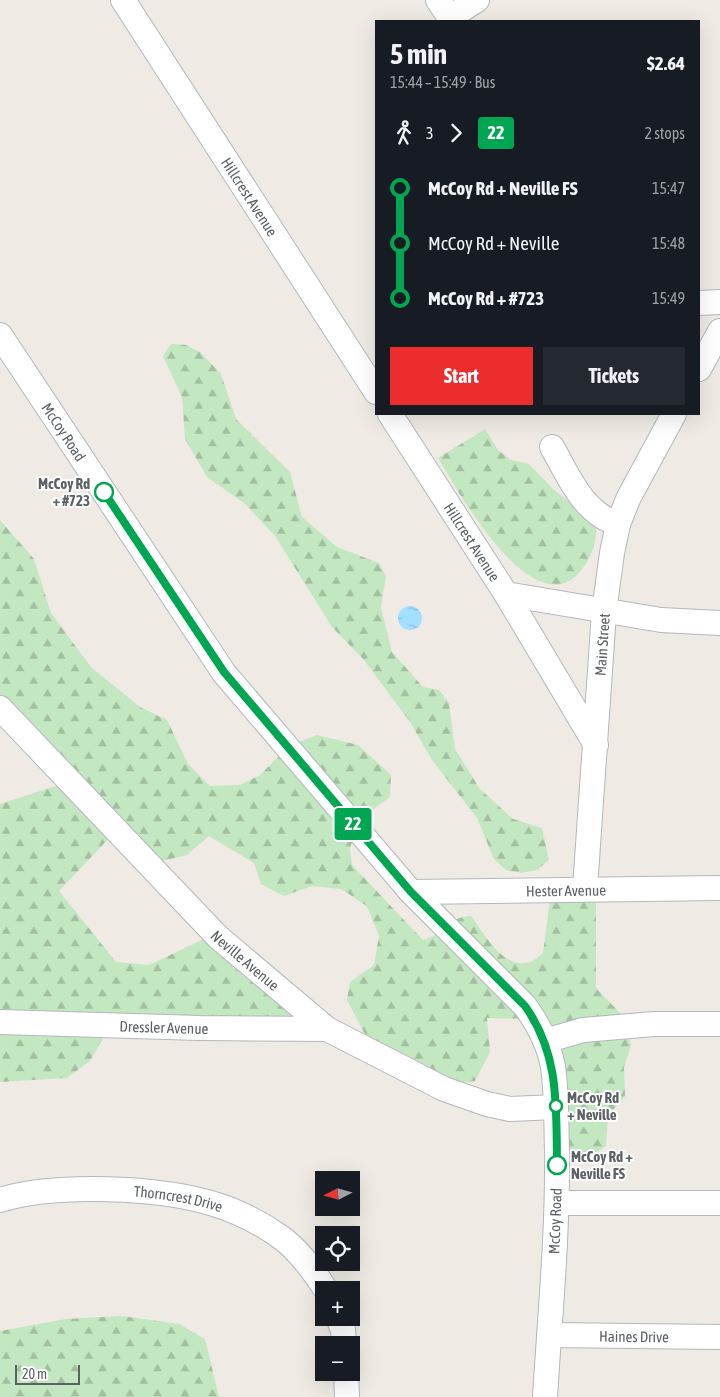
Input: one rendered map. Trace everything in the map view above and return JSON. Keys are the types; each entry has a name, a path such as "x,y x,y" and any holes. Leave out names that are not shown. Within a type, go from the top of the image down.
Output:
{"street":[{"name":"Hillcrest Avenue","path":"123,0 375,390"},
{"path":"446,13 477,0"},
{"path":"700,303 720,302"},
{"name":"McCoy Road","path":"0,335 224,672 411,892 525,1006 546,1041 552,1066 556,1106 557,1203 545,1397"},
{"path":"700,367 718,339"},
{"name":"Hillcrest Avenue","path":"391,415 506,594 596,746"},
{"name":"Main Street","path":"585,889 604,612 618,524 629,497 673,415"},
{"path":"552,447 576,490 593,512 604,520 618,524"},
{"name":"Hillcrest Avenue","path":"506,594 604,612 661,620 720,623"},
{"name":"Neville Avenue","path":"0,708 218,937 327,1030 444,1089 487,1104 510,1108 556,1106"},
{"name":"Hester Avenue","path":"411,892 720,888"},
{"name":"Dressler Avenue","path":"0,1022 327,1030"},
{"path":"546,1041 583,1030 654,1024 720,1024"},
{"name":"Thorncrest Drive","path":"0,1200 14,1196 57,1190 115,1190 163,1194 214,1204 249,1217 280,1237 310,1266 320,1281"},
{"path":"557,1203 720,1203"},
{"name":"Haines Drive","path":"549,1335 720,1337"},
{"path":"346,1381 347,1397"}],"green space":[{"path":"171,344 186,345 200,352 221,374 236,419 290,472 302,517 337,547 379,563 386,576 381,608 392,652 423,687 439,690 449,703 455,749 480,789 513,819 542,828 549,860 537,870 522,873 506,870 494,859 477,818 432,760 410,722 364,660 332,627 275,536 244,503 207,477 185,439 182,397 163,356"},
{"path":"485,429 498,450 511,460 529,464 553,489 597,524 592,552 576,576 557,585 537,580 516,566 496,545 461,496 438,458"},
{"path":"0,520 34,559 51,613 91,667 140,707 167,720 188,764 210,786 240,785 260,775 289,746 317,735 358,745 391,775 390,797 361,818 350,848 352,865 423,940 437,934 455,920 471,916 503,956 521,963 530,962 543,953 551,892 596,892 596,988 620,1013 631,1045 624,1067 625,1096 608,1116 606,1146 581,1163 562,1157 537,1019 487,1018 490,1052 475,1081 444,1086 373,1050 347,1000 350,982 374,965 379,936 367,906 341,889 312,886 284,896 261,884 254,863 209,836 187,855 154,863 0,702"},
{"path":"65,783 113,834 59,891 116,962 149,965 210,936 312,1024 0,1016 0,804"},
{"path":"0,1024 108,1029 90,1061 67,1078 0,1082"},
{"path":"122,1316 179,1324 205,1339 219,1397 0,1397 0,1331 66,1319"}],"water":[{"path":"410,606 415,607 421,613 421,623 415,629 410,630 405,629 399,623 398,618 399,613 405,607"}],"bus line":[{"name":"22","path":"104,492 224,672 411,892 525,1006 536,1022 546,1041 552,1066 556,1106 557,1165"}],"place":[{"name":"McCoy Rd + #723","path":"104,492"},
{"name":"McCoy Rd + Neville","path":"556,1106"},
{"name":"McCoy Rd + Neville FS","path":"557,1165"}]}
